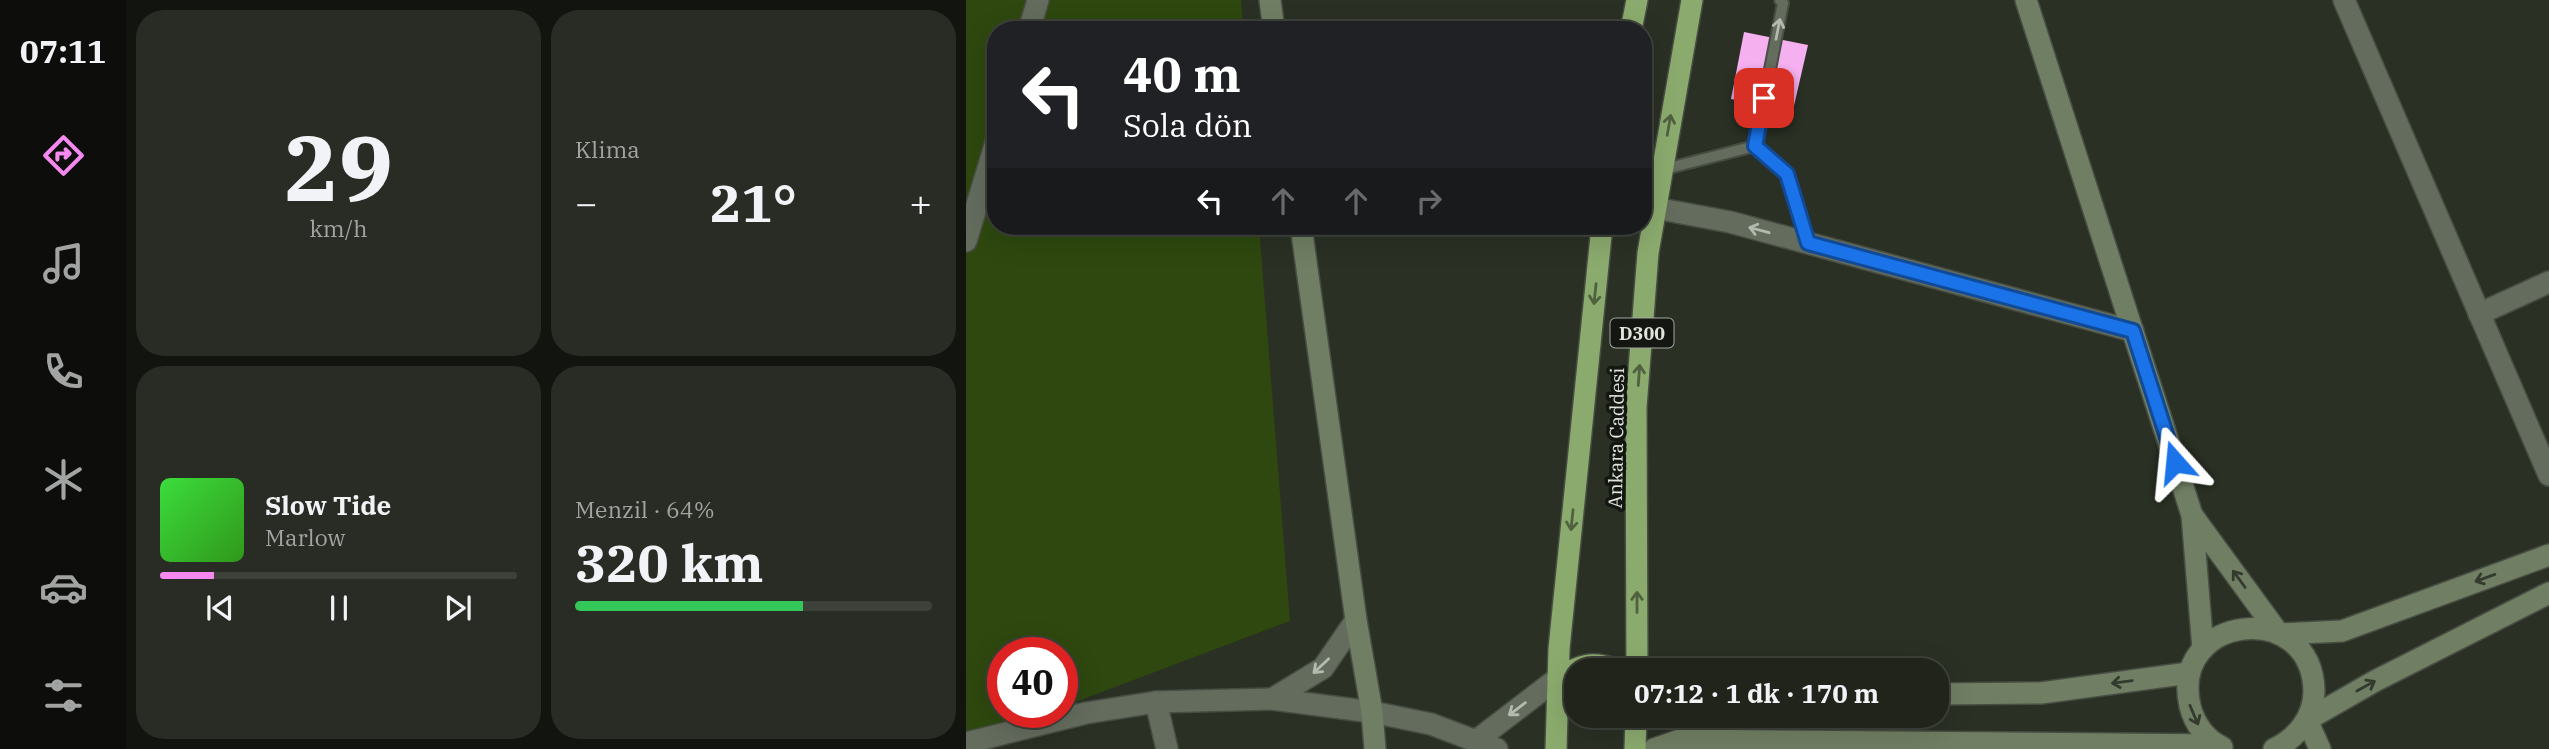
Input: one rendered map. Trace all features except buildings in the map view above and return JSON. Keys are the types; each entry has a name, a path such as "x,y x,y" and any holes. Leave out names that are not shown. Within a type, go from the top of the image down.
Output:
{"highway":[{"path":"1634,21 1637,0"},
{"name":"Ankara Caddesi","path":"1652,227 1692,0"},
{"name":"Ankara Caddesi","path":"1556,749 1558,678 1601,235"},
{"name":"Ankara Caddesi","path":"1637,658 1636,408 1651,235"},
{"path":"1558,678 1564,675"},
{"path":"1635,749 1636,728"}],"main road":[{"path":"1270,0 1273,21"},
{"path":"2026,0 2192,515 2203,649"},
{"path":"1302,235 1356,620 1372,712 1375,749"},
{"path":"2192,515 2279,634 2298,648 2307,661 2314,692 2307,720 2297,734 2274,749"},
{"path":"2222,747 2202,732 2192,714 2187,694 2189,673 2203,649 2219,636 2238,628 2259,628 2279,634 2342,631 2549,555"},
{"path":"2307,720 2375,681 2549,593"},
{"path":"1949,694 2041,693 2189,673"},
{"path":"2307,720 2320,749"},
{"path":"1654,749 1680,740 2222,747"}],"street":[{"path":"1032,21 1038,0"},
{"path":"2344,0 2549,475"},
{"path":"966,241 987,172"},
{"path":"1655,208 1730,222 2133,331"},
{"path":"2479,314 2549,282"},
{"path":"1272,699 1323,668 1356,620"},
{"path":"1477,740 1558,678"},
{"path":"966,743 1086,713 1156,702 1272,699 1372,712 1431,724 1497,749"},
{"path":"1156,702 1167,749"}],"lane":[{"path":"1755,146 1783,3 1780,0"},
{"path":"1661,170 1755,146"},
{"path":"1755,146 1787,174 1808,243"}],"green space":[{"path":"966,0 1241,0 1242,21 987,21 987,235 1260,235 1290,621 1078,701 1078,637 987,637 987,728 1008,728 966,744"}],"route":[{"path":"1764,98 1755,146 1787,174 1808,243 2133,331 2175,462"}]}
